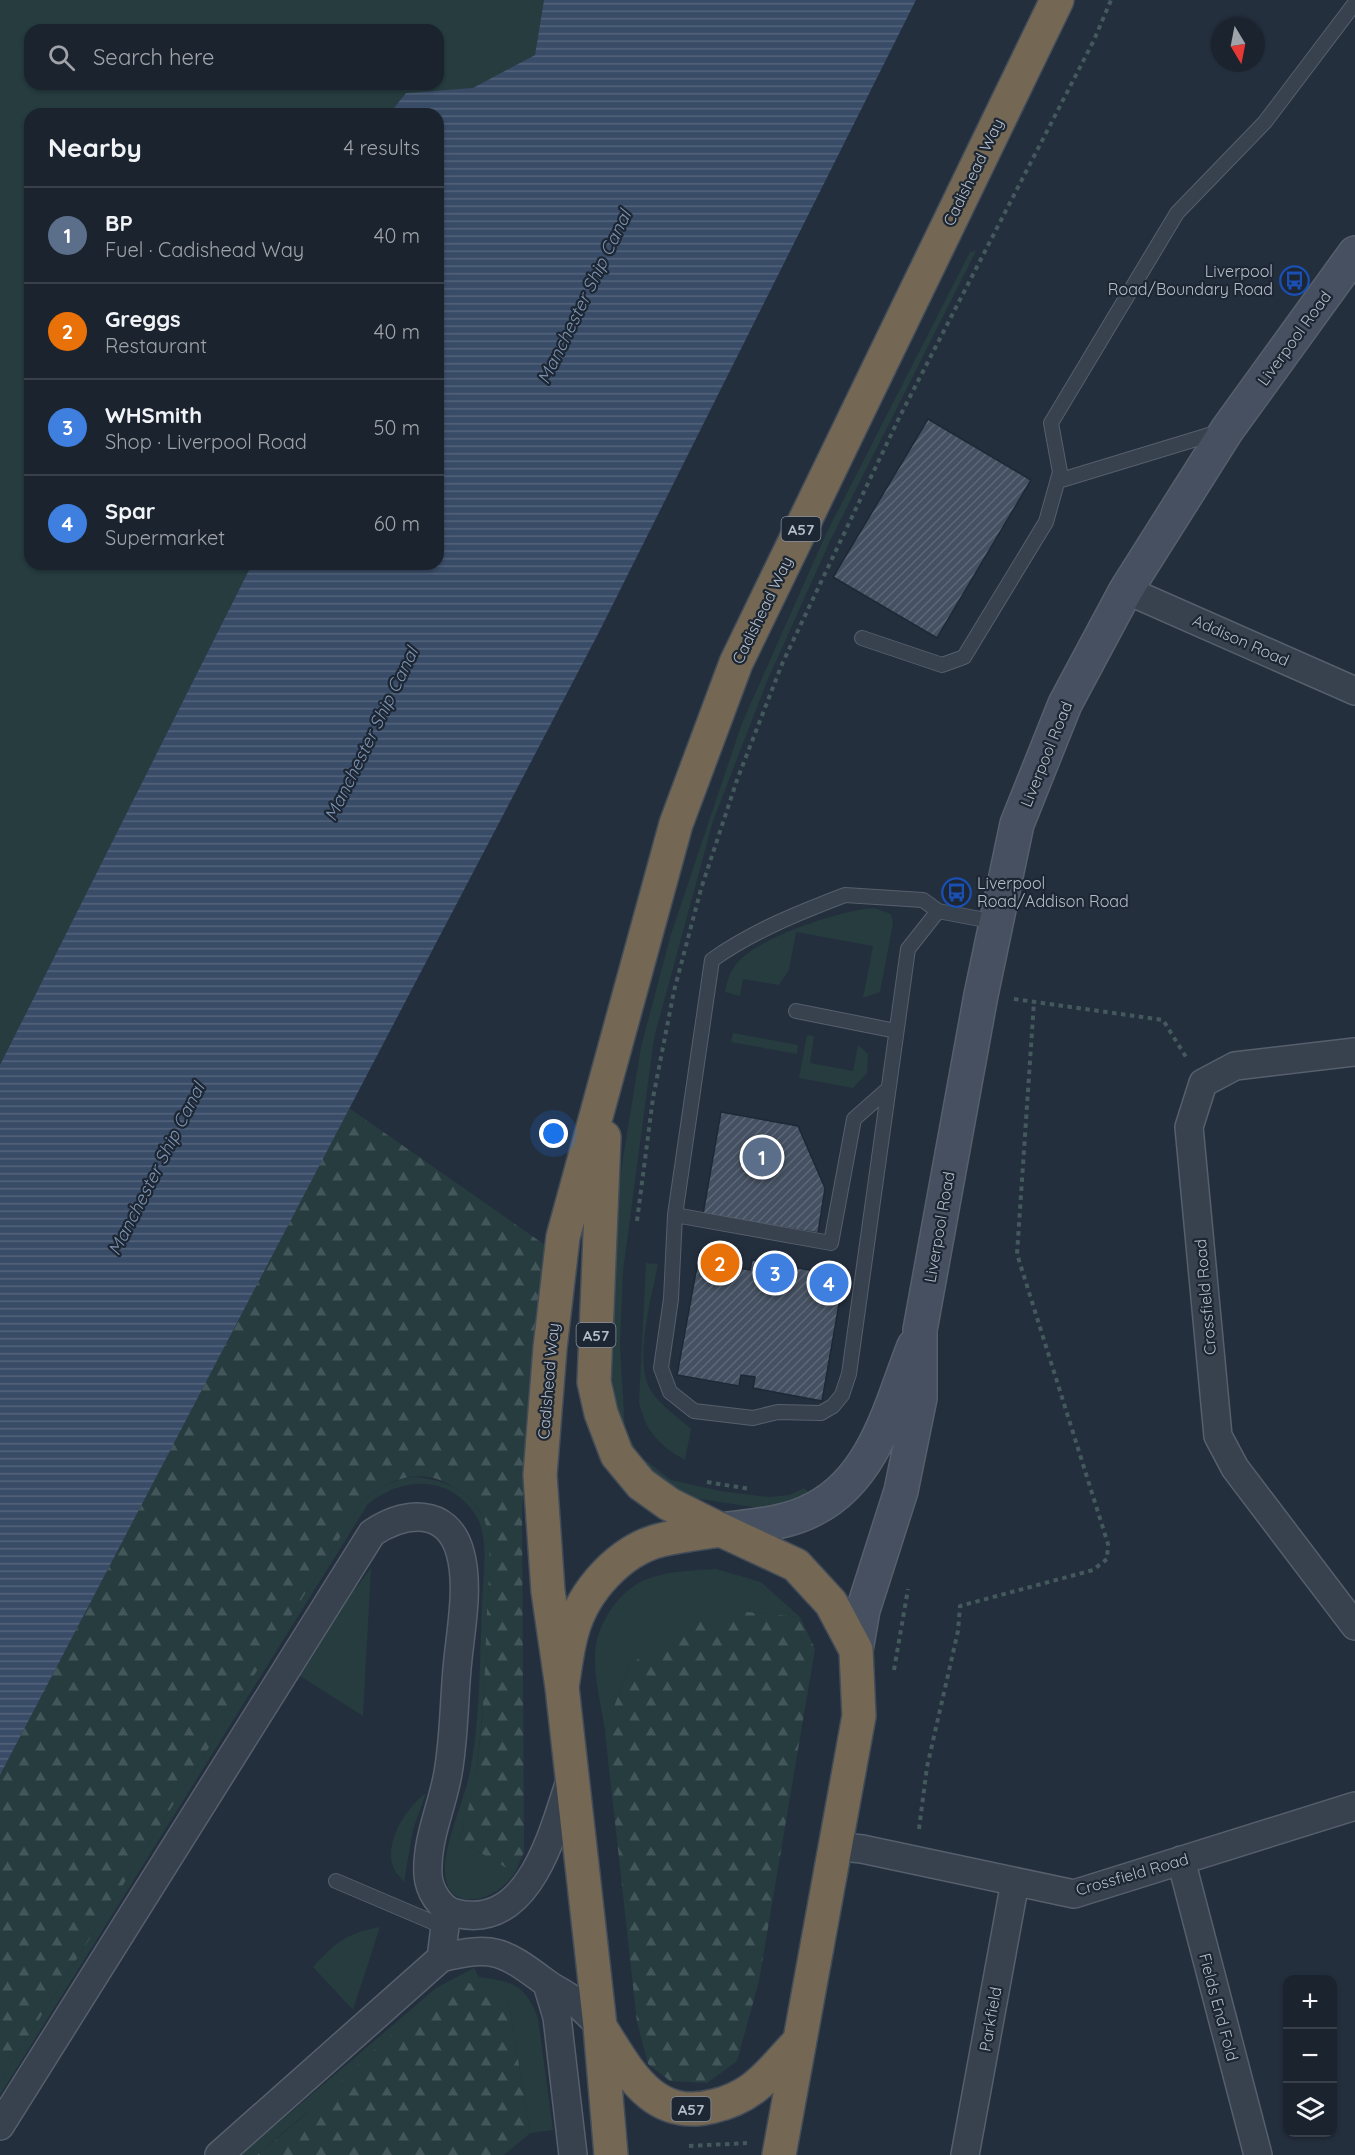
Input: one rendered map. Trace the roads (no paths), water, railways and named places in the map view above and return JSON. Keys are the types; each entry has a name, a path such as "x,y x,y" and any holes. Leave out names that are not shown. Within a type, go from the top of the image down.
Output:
{"highway":[{"name":"Cadishead Way","path":"562,1686 548,1591 540,1474 562,1237 606,1081 620,1020 676,824 736,663 1057,0"},
{"name":"Cadishead Way","path":"606,1081 594,1382 601,1413 617,1455 641,1484 669,1503 721,1530"},
{"name":"A57","path":"611,2155 600,2026 562,1686 572,1631 582,1605 596,1585 615,1565 640,1548 661,1540 721,1530 796,1565 831,1603 856,1650 859,1716 779,2155"},
{"name":"A57","path":"600,2026 636,2081 655,2099 668,2106 687,2110 724,2103 752,2089 798,2043"}],"main road":[{"name":"Liverpool Road","path":"856,1650 863,1610 901,1491 920,1398 920,1330 981,995 1017,824 1065,704 1126,590 1227,430 1355,254"},
{"name":"Liverpool Road","path":"721,1530 773,1522 814,1510 840,1492 860,1472 873,1448 920,1330"}],"street":[{"name":"Addison Road","path":"1126,590 1355,691"},
{"name":"Crossfield Road","path":"1355,1052 1235,1066 1203,1083 1190,1127 1218,1436 1235,1468 1355,1626"},
{"path":"0,2126 372,1533 390,1521 414,1515 435,1520 451,1534 460,1552 464,1583 448,1774 430,1840 428,1868 428,1877 435,1898 446,1919 441,1958"},
{"path":"446,1919 491,1914 511,1904 529,1881 547,1849 571,1777"},
{"name":"Crossfield Road","path":"834,1846 1074,1894 1355,1806"},
{"name":"Fields End Fold","path":"1181,1860 1258,2155"},
{"name":"Parkfield","path":"964,2155 1015,1882"},
{"path":"219,2155 441,1958 470,1951 499,1953 519,1961 547,1984 572,1999 600,2026"},
{"path":"547,1984 557,2017 573,2155"}],"lane":[{"path":"862,638 942,665 964,657 1046,522 1060,472 1051,423 1177,213 1265,122 1355,3"},
{"path":"1058,481 1227,430"},
{"path":"938,911 908,949 854,1349 842,1395 833,1406 821,1413 778,1412 753,1418 694,1411 670,1392 661,1368 671,1299 675,1215 712,960 748,937 845,895 924,900 938,911 996,922"},
{"path":"796,1011 896,1031"},
{"path":"675,1215 831,1244 854,1119 888,1089"},
{"path":"336,1881 446,1919"}],"water":[{"name":"Manchester Ship Canal","path":"544,0 916,0 598,634 0,1775 0,1065 249,570 444,570 444,108 394,108 406,93 473,88 535,55"}],"place":[{"name":"Liverpool Road/Boundary Road","path":"1294,280"},
{"name":"Liverpool Road/Addison Road","path":"956,892"},
{"name":"BP","path":"762,1157"},
{"name":"Greggs","path":"720,1263"},
{"name":"WHSmith","path":"775,1273"},
{"name":"Spar","path":"829,1283"}]}
